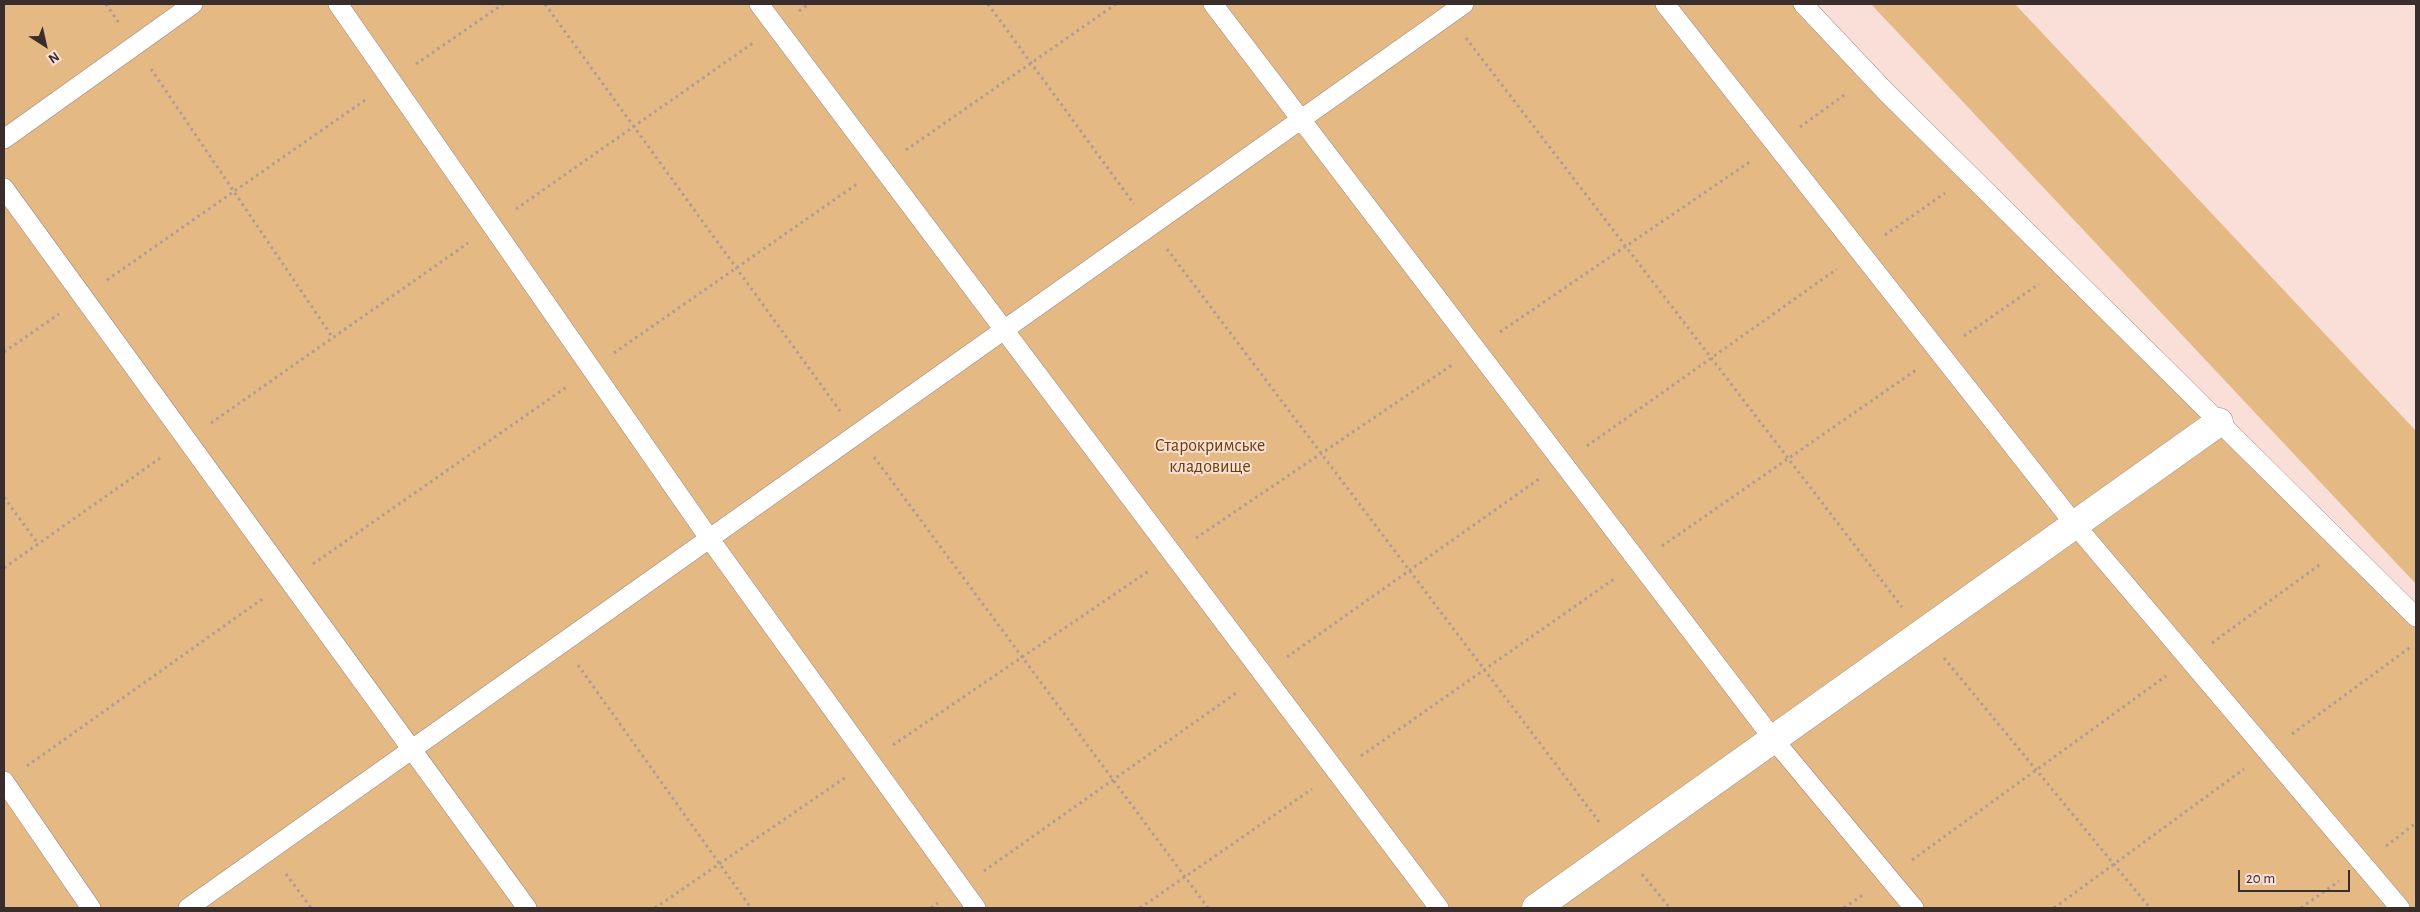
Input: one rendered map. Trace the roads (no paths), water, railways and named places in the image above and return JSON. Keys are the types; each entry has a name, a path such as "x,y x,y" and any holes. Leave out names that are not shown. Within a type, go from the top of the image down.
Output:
{"street":[{"path":"1536,908 2076,526 2219,422"}],"lane":[{"path":"4,139 193,4"},
{"path":"338,4 709,538 976,908"},
{"path":"759,4 1439,908"},
{"path":"1213,4 1774,740 1914,908"},
{"path":"188,908 1464,4"},
{"path":"1665,4 2076,526 2400,908"},
{"path":"1803,4 1870,76 1969,176 2416,618"},
{"path":"4,188 527,908"},
{"path":"4,782 91,908"}],"park label":[{"name":"Старокримське кладовище","path":"1210,456"}]}
